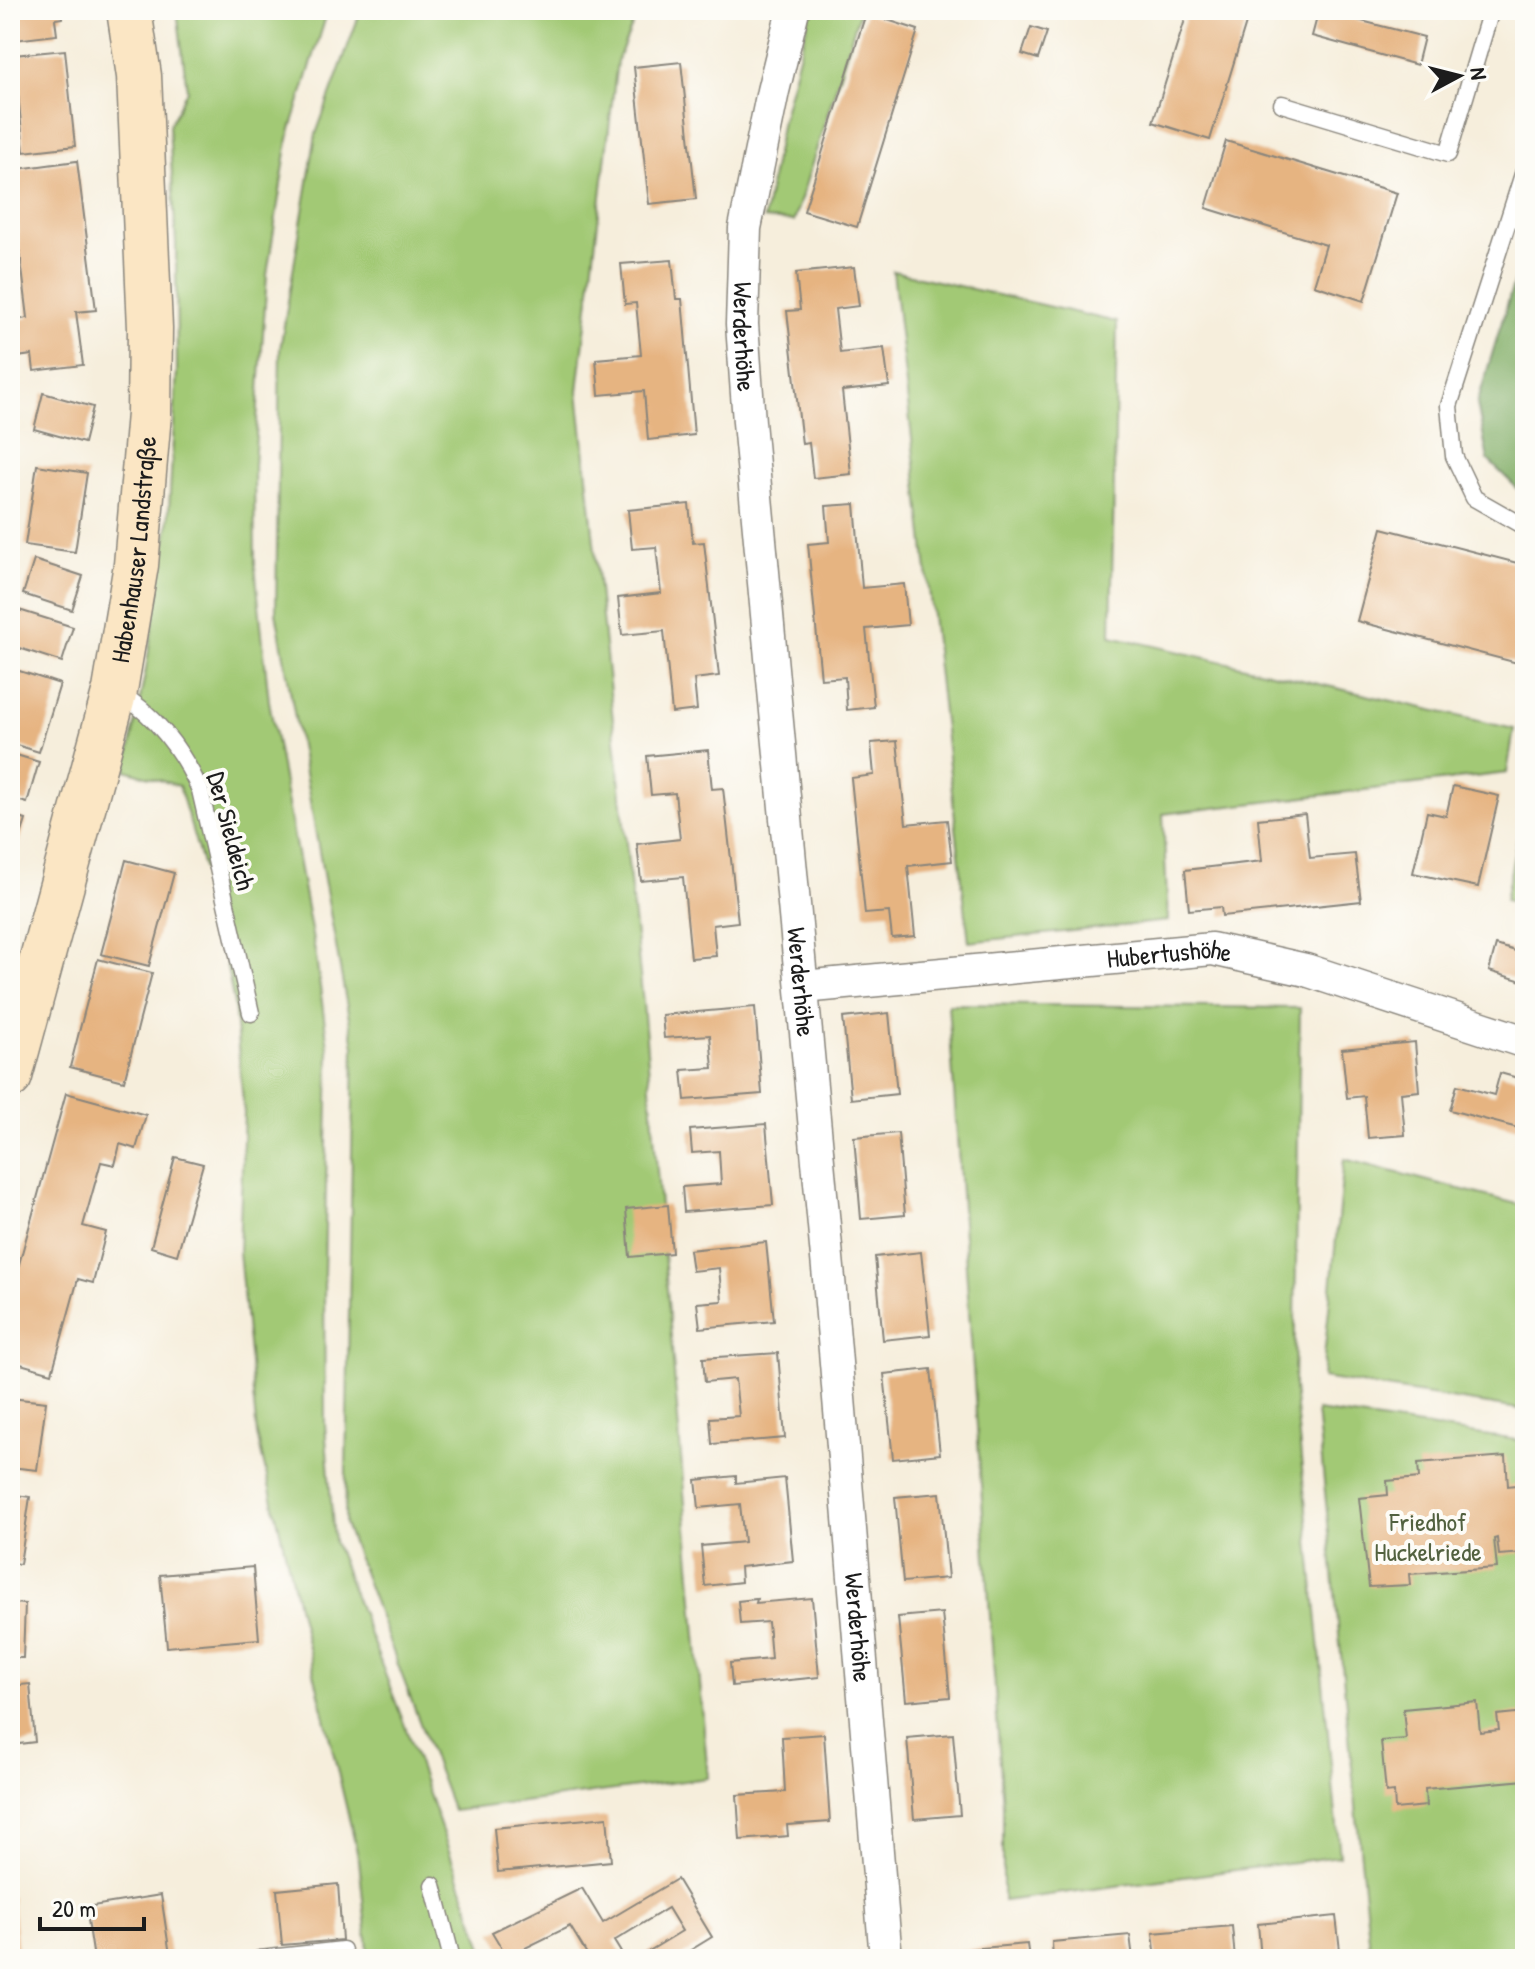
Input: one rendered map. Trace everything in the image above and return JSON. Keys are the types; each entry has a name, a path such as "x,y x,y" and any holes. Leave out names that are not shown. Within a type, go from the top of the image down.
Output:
{"street":[{"name":"Habenhauser Landstraße","path":"10,1076 115,690 136,565 149,414 148,244 139,76 129,10"},
{"name":"Werderhöhe","path":"793,10 745,228 742,324 750,438 803,987 886,1959"},
{"name":"Hubertushöhe","path":"803,987 1212,949 1306,970 1525,1042"}],"lane":[{"path":"1282,104 1448,154 1491,10"},
{"path":"1525,168 1449,406 1454,456 1474,498 1525,527"},
{"name":"Der Sieldeich","path":"115,690 137,704 185,758 200,790 251,1013"},
{"path":"433,1885 452,1959"},
{"path":"260,1959 343,1950"}],"green space":[{"path":"177,10 328,10 288,139 267,275 254,465 255,566 269,701 316,957 329,1055 324,1275 325,1424 334,1541 405,1726 487,1959 369,1959 359,1860 257,1435 239,1252 244,1113 234,1003 215,908 179,786 126,770 146,669 168,527 177,370 176,244 169,126 187,90"},
{"path":"361,10 639,10 617,61 578,391 643,1003 708,1778 453,1811 345,1524 354,1046 276,612 280,349 316,134"},
{"path":"811,10 860,10 794,221 764,219 782,120"},
{"path":"1525,245 1525,496 1488,460 1477,404"},
{"path":"893,271 1117,322 1111,636 1514,729 1507,773 1163,814 1168,921 969,942"},
{"path":"1525,800 1525,905 1505,900"},
{"path":"948,1004 1300,1008 1294,1387 1340,1856 1003,1901 1003,1806"},
{"path":"1344,1159 1525,1206 1525,1410 1322,1378"},
{"name":"Friedhof Huckelriede","path":"1317,1411 1525,1441 1525,1959 1371,1959"}],"building":[{"path":"12,10 62,10 63,18 55,19 57,35 15,40"},
{"path":"980,10 1003,10 1001,17"},
{"path":"1188,10 1250,10 1210,140 1153,122"},
{"path":"1319,10 1424,37 1417,65 1312,36"},
{"path":"866,13 918,30 857,227 804,211"},
{"path":"1031,27 1047,32 1038,59 1022,54"},
{"path":"65,50 75,146 24,152 14,55"},
{"path":"681,62 696,199 649,204 634,67"},
{"path":"1226,141 1397,193 1364,301 1314,285 1326,245 1206,208"},
{"path":"77,161 96,310 76,312 83,365 34,371 32,355 10,358 10,321 28,318 10,170"},
{"path":"672,260 676,299 682,299 694,435 648,440 644,391 599,395 596,359 641,355 636,303 625,304 621,264"},
{"path":"854,267 859,306 835,309 840,353 884,348 889,386 842,391 851,474 813,478 809,443 802,444 787,311 800,310 796,273"},
{"path":"43,393 93,407 84,443 34,429"},
{"path":"37,465 87,473 75,552 25,545"},
{"path":"689,504 693,543 704,542 719,676 694,679 697,710 672,713 664,631 622,635 618,598 661,593 656,547 632,549 628,510"},
{"path":"855,504 862,588 904,584 908,625 866,629 874,707 847,710 845,677 821,679 808,544 829,542 826,506"},
{"path":"1382,528 1525,565 1525,665 1357,621"},
{"path":"34,560 83,576 72,610 23,594"},
{"path":"19,610 73,627 62,662 10,645"},
{"path":"10,668 60,684 39,752 10,743"},
{"path":"897,741 906,824 947,820 952,861 908,866 915,936 892,938 889,912 865,914 851,778 874,775 871,743"},
{"path":"708,750 712,789 723,788 738,922 713,925 716,956 691,958 683,877 641,881 637,844 680,839 675,793 651,795 647,756"},
{"path":"10,753 39,762 27,803 10,798"},
{"path":"1453,786 1499,796 1478,887 1413,873 1427,812 1446,816"},
{"path":"1305,814 1310,858 1355,854 1361,901 1222,916 1221,907 1189,910 1185,870 1262,861 1258,819"},
{"path":"10,815 26,820 15,854 10,852"},
{"path":"126,860 174,873 149,966 101,954"},
{"path":"1496,945 1525,954 1525,982 1489,971"},
{"path":"98,959 152,973 124,1081 70,1067"},
{"path":"755,1007 762,1094 685,1100 682,1070 713,1068 710,1035 664,1038 662,1015"},
{"path":"889,1013 897,1094 851,1099 843,1018"},
{"path":"1415,1042 1419,1091 1401,1093 1405,1135 1368,1138 1364,1096 1347,1098 1342,1049"},
{"path":"1500,1073 1525,1080 1525,1130 1450,1110 1457,1085 1494,1095"},
{"path":"66,1093 146,1115 136,1149 120,1144 115,1165 101,1162 83,1226 106,1232 93,1283 78,1279 52,1373 10,1361 10,1297"},
{"path":"766,1124 773,1205 684,1212 682,1187 721,1184 719,1151 692,1153 690,1130"},
{"path":"898,1133 905,1215 861,1219 854,1137"},
{"path":"1525,1154 1525,1174 1519,1173"},
{"path":"175,1157 203,1164 177,1255 151,1247"},
{"path":"668,1205 672,1253 630,1257 626,1209"},
{"path":"766,1242 774,1321 700,1328 697,1303 722,1301 719,1268 692,1271 689,1250"},
{"path":"921,1252 930,1335 883,1340 875,1257"},
{"path":"778,1353 785,1438 712,1444 710,1418 739,1416 735,1379 705,1382 703,1358"},
{"path":"931,1369 940,1454 893,1459 884,1374"},
{"path":"10,1398 46,1402 37,1470 10,1467"},
{"path":"1506,1456 1508,1486 1525,1484 1524,1553 1499,1555 1497,1538 1494,1539 1497,1568 1409,1574 1410,1585 1369,1587 1359,1498 1388,1495 1387,1481 1419,1478 1418,1463"},
{"path":"736,1476 736,1483 785,1478 793,1561 740,1567 741,1582 705,1586 701,1546 744,1542 740,1504 699,1508 696,1480"},
{"path":"940,1493 948,1578 903,1582 895,1497"},
{"path":"10,1494 30,1497 20,1564 10,1563"},
{"path":"253,1567 259,1639 167,1647 160,1575"},
{"path":"812,1598 819,1677 732,1686 730,1663 771,1659 768,1622 740,1624 738,1601 757,1599 756,1603"},
{"path":"10,1603 25,1604 23,1658 10,1658"},
{"path":"942,1613 950,1697 906,1701 898,1617"},
{"path":"30,1684 35,1742 10,1745 10,1686"},
{"path":"1477,1702 1480,1732 1499,1730 1497,1715 1525,1712 1525,1780 1425,1789 1426,1806 1395,1809 1394,1792 1386,1793 1381,1741 1406,1739 1403,1709"},
{"path":"824,1734 830,1822 787,1825 788,1836 740,1840 737,1795 785,1792 782,1737"},
{"path":"953,1734 960,1815 914,1819 907,1738"},
{"path":"607,1817 611,1861 498,1872 494,1828"},
{"path":"677,1879 712,1937 676,1959 636,1959 682,1931 668,1908 614,1941 625,1959 590,1959 570,1926 507,1957 492,1932 582,1888 603,1923"},
{"path":"338,1884 342,1940 282,1945 277,1890"},
{"path":"161,1895 170,1955 143,1959 94,1959 86,1907"},
{"path":"12,1897 19,1959 10,1959"},
{"path":"1336,1916 1341,1959 1261,1959 1258,1924"},
{"path":"1232,1926 1235,1959 1156,1959 1153,1933"},
{"path":"1130,1935 1133,1959 1053,1959 1052,1942"},
{"path":"1027,1944 1029,1959 949,1959 948,1951"}]}
